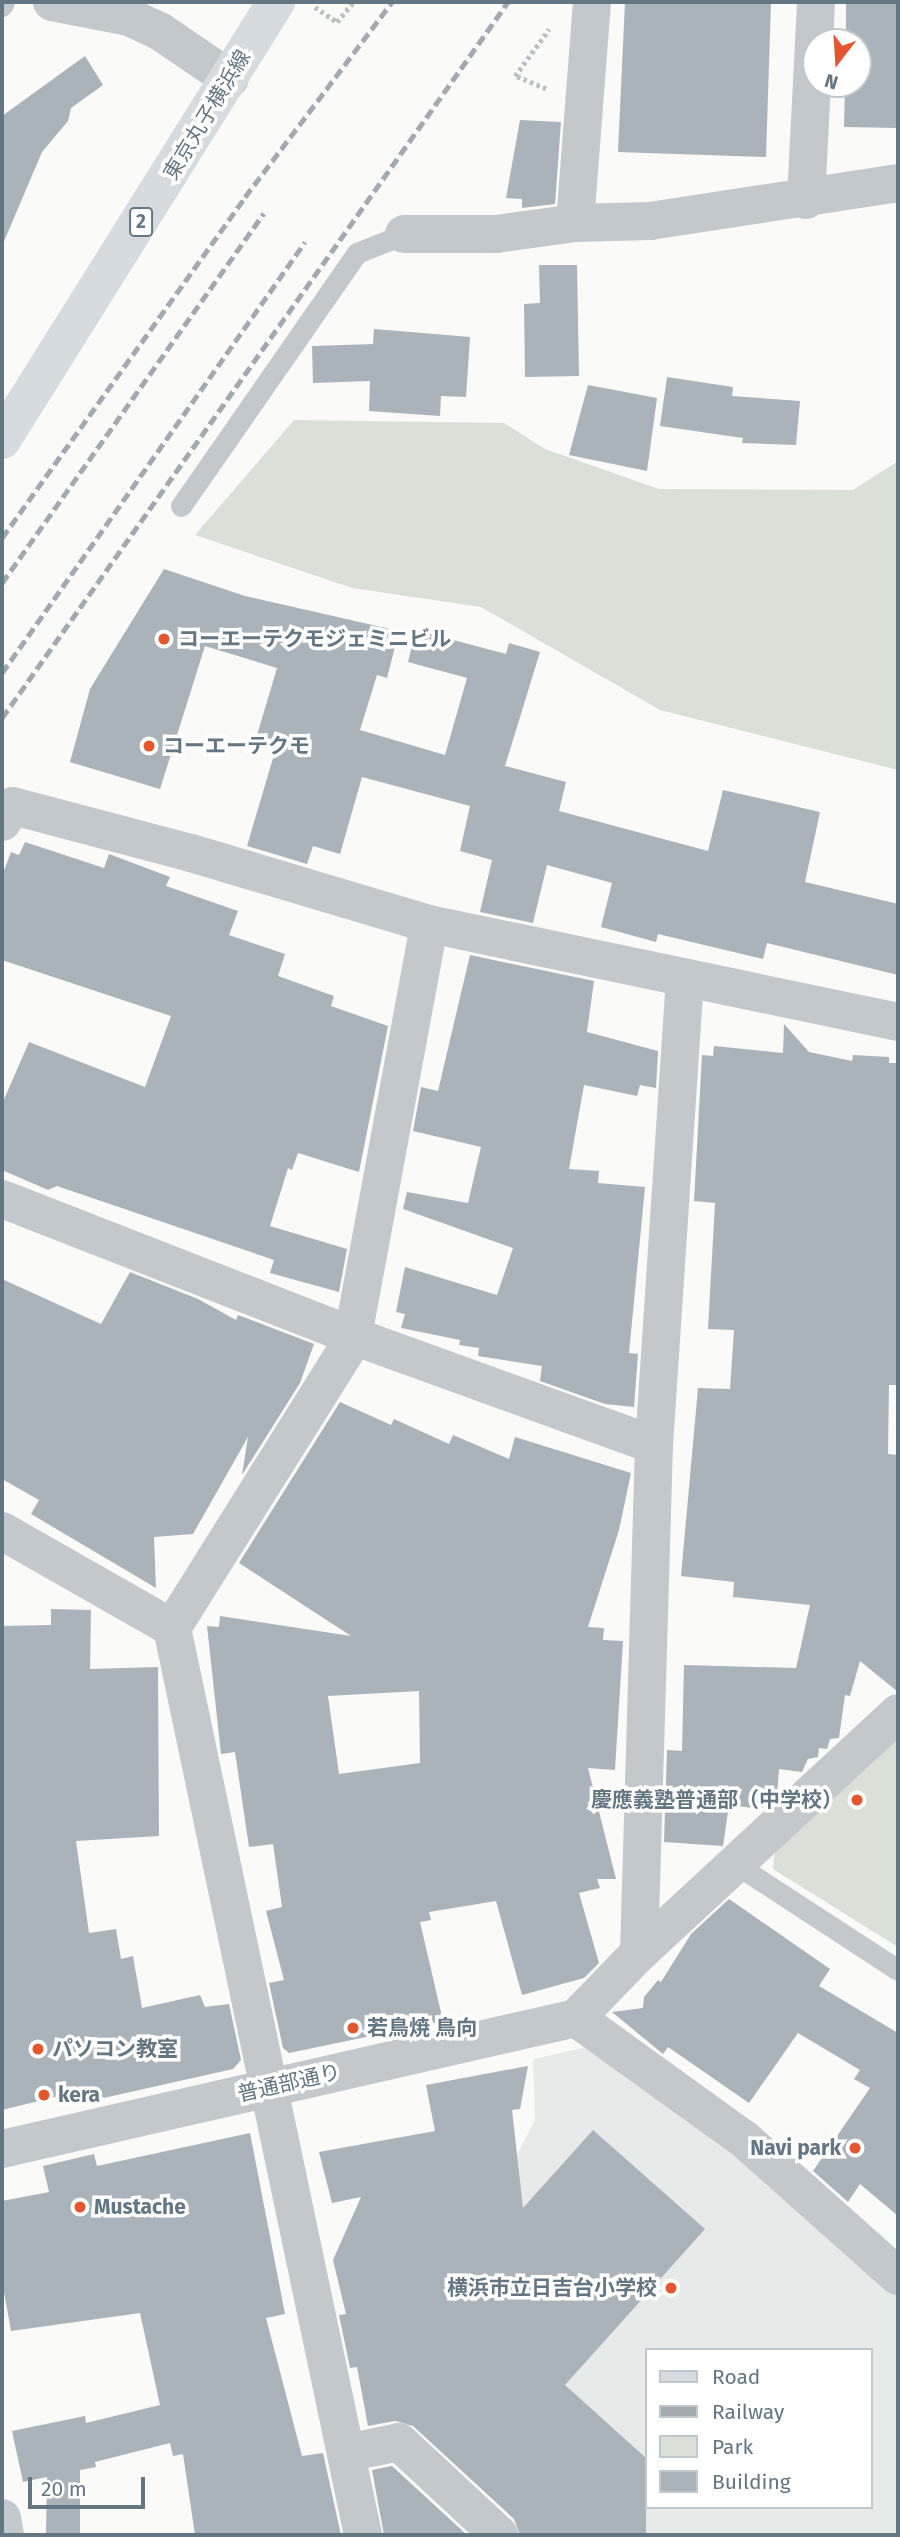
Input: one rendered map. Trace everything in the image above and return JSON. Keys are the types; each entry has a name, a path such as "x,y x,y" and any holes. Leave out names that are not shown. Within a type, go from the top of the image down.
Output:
{"main road":[{"name":"東京丸子横浜線","path":"2,440 276,2"}],"street":[{"path":"52,2 129,17 161,32 230,79"},
{"path":"575,223 592,2"},
{"path":"806,200 816,2"},
{"path":"404,234 496,234 575,223 650,221 806,200 898,183"},
{"path":"2,822 13,806 191,853 429,924 685,980 898,1022"},
{"path":"363,2535 172,1628 353,1336 429,924"},
{"path":"639,1953 654,1445 685,980"},
{"path":"2,1199 353,1336 654,1445"},
{"path":"2,1531 172,1628"},
{"path":"898,1713 639,1953 576,2018 744,2139 898,2276"},
{"name":"普通部通り","path":"2,2150 576,2018"},
{"path":"346,2453 399,2442 499,2535"},
{"path":"2,2518 5,2535"}],"lane":[{"path":"181,506 357,253 404,234"},
{"path":"737,1865 898,1970"}],"path":[{"path":"306,2 337,22 353,2"},
{"path":"515,76 552,26"}],"shaded area":[{"name":"横浜市立日吉台小学校","path":"592,2046 729,2148 898,2295 898,2535 632,2535 419,2346 535,2120 533,2059"}],"green space":[{"path":"294,420 504,423 545,449 659,489 853,490 898,461 898,770 660,710 481,607 352,588 195,535"},
{"name":"慶應義塾普通部（中学校）","path":"898,1728 898,1947 773,1869 775,1848"}],"building":[{"path":"625,2 771,2 766,157 618,152"},
{"path":"846,2 898,2 898,128 844,127 845,98 872,98 872,28 846,28"},
{"path":"85,56 103,85 71,108 68,121 42,152 2,246 2,116"},
{"path":"520,120 561,122 555,204 522,208 522,199 506,198"},
{"path":"539,265 577,265 579,376 525,377 524,304 540,303"},
{"path":"374,329 470,337 466,397 441,396 440,416 369,411 370,381 313,383 312,346 373,344"},
{"path":"667,377 733,387 732,396 800,401 796,445 742,443 743,438 660,426"},
{"path":"588,385 657,398 647,471 569,455"},
{"path":"164,569 245,596 399,631 387,678 377,675 360,730 445,755 467,678 408,662 416,630 506,654 509,643 540,652 505,766 566,782 559,811 708,851 723,790 820,812 805,882 898,904 898,975 767,943 763,959 658,934 656,942 601,927 612,883 547,865 533,923 480,912 492,860 460,851 470,806 362,777 340,854 313,846 307,864 247,846 276,748 255,742 277,668 205,646 160,789 70,762 90,689"},
{"path":"25,842 104,868 109,854 170,877 166,886 238,911 229,935 285,954 278,976 334,996 331,1006 388,1026 359,1172 298,1153 292,1170 288,1168 270,1226 347,1249 339,1292 270,1273 274,1260 57,1186 48,1190 2,1170 2,1104 29,1042 145,1087 171,1016 2,960 2,876 11,852 19,855"},
{"path":"470,955 594,981 587,1032 658,1051 656,1088 640,1085 637,1096 584,1085 569,1169 599,1171 598,1183 645,1187 629,1353 638,1354 634,1407 605,1404 540,1381 542,1366 478,1356 479,1348 459,1345 460,1340 401,1328 405,1314 396,1312 405,1267 497,1295 513,1248 403,1209 407,1192 468,1203 481,1147 413,1131 421,1087 438,1091"},
{"path":"784,1024 809,1052 852,1061 853,1055 889,1057 889,1063 898,1063 898,1385 889,1385 888,1454 898,1455 898,1692 860,1661 850,1696 845,1695 839,1738 830,1739 827,1749 819,1748 818,1757 808,1759 802,1772 779,1769 777,1795 771,1794 770,1802 761,1809 729,1805 723,1846 664,1842 667,1750 682,1751 684,1665 796,1668 810,1605 733,1597 734,1582 681,1576 698,1388 730,1389 734,1330 708,1329 715,1203 694,1201 702,1055 713,1056 714,1046 783,1053"},
{"path":"130,1272 198,1299 236,1320 238,1315 314,1344 300,1383 242,1475 248,1437 193,1534 154,1537 156,1588 31,1514 39,1500 2,1479 2,1279 101,1324"},
{"path":"340,1402 391,1425 394,1419 449,1444 453,1435 509,1459 515,1437 631,1473 619,1530 588,1627 604,1628 603,1640 623,1641 615,1770 588,1768 616,1879 597,1879 600,1888 579,1893 599,1963 584,1978 522,1995 496,1901 429,1912 431,1920 420,1922 443,2021 289,2053 283,2048 269,1983 284,1980 266,1911 282,1907 273,1844 249,1847 235,1752 221,1754 207,1626 219,1627 220,1616 351,1636 239,1563","holes":["419,1691 420,1763 339,1774 328,1696"]},
{"path":"51,1609 91,1610 90,1669 158,1667 159,1836 76,1841 89,1933 116,1929 121,1959 133,1956 142,2008 200,1995 205,2007 229,2004 241,2060 233,2069 99,2099 96,2087 2,2110 2,1626 51,1625"},
{"path":"729,1899 830,1969 819,1986 898,2033 898,2216 860,2184 848,2202 813,2171 870,2088 854,2079 860,2070 798,2033 749,2103 668,2047 663,2054 612,2012 643,2008 644,1997 658,1980 661,1982 691,1934"},
{"path":"528,2066 520,2109 512,2110 523,2208 593,2130 705,2229 565,2385 645,2457 646,2535 520,2535 514,2519 413,2426 395,2421 368,2426 357,2367 350,2368 339,2315 346,2314 333,2260 361,2197 332,2203 319,2152 435,2131 426,2085"},
{"path":"250,2133 285,2314 266,2318 302,2456 323,2453 341,2535 195,2535 183,2454 173,2456 170,2443 95,2462 96,2467 80,2470 80,2535 46,2535 47,2477 23,2482 12,2431 85,2416 86,2423 160,2405 140,2313 11,2331 2,2281 2,2201 49,2192 43,2166 94,2154 97,2166"},
{"path":"392,2466 467,2535 384,2535 372,2470"}],"railway":[{"path":"2,538 245,197 392,2"},
{"path":"2,718 508,2"},
{"path":"2,583 264,213"},
{"path":"2,673 305,242"}],"place":[{"name":"コーエーテクモジェミニビル","path":"164,639"},
{"name":"コーエーテクモ","path":"149,746"},
{"name":"慶應義塾普通部（中学校）","path":"857,1800"},
{"name":"若鳥焼 鳥向","path":"353,2028"},
{"name":"パソコン教室","path":"38,2049"},
{"name":"kera","path":"44,2095"},
{"name":"Navi park","path":"855,2148"},
{"name":"Mustache","path":"80,2207"},
{"name":"横浜市立日吉台小学校","path":"671,2288"}]}
